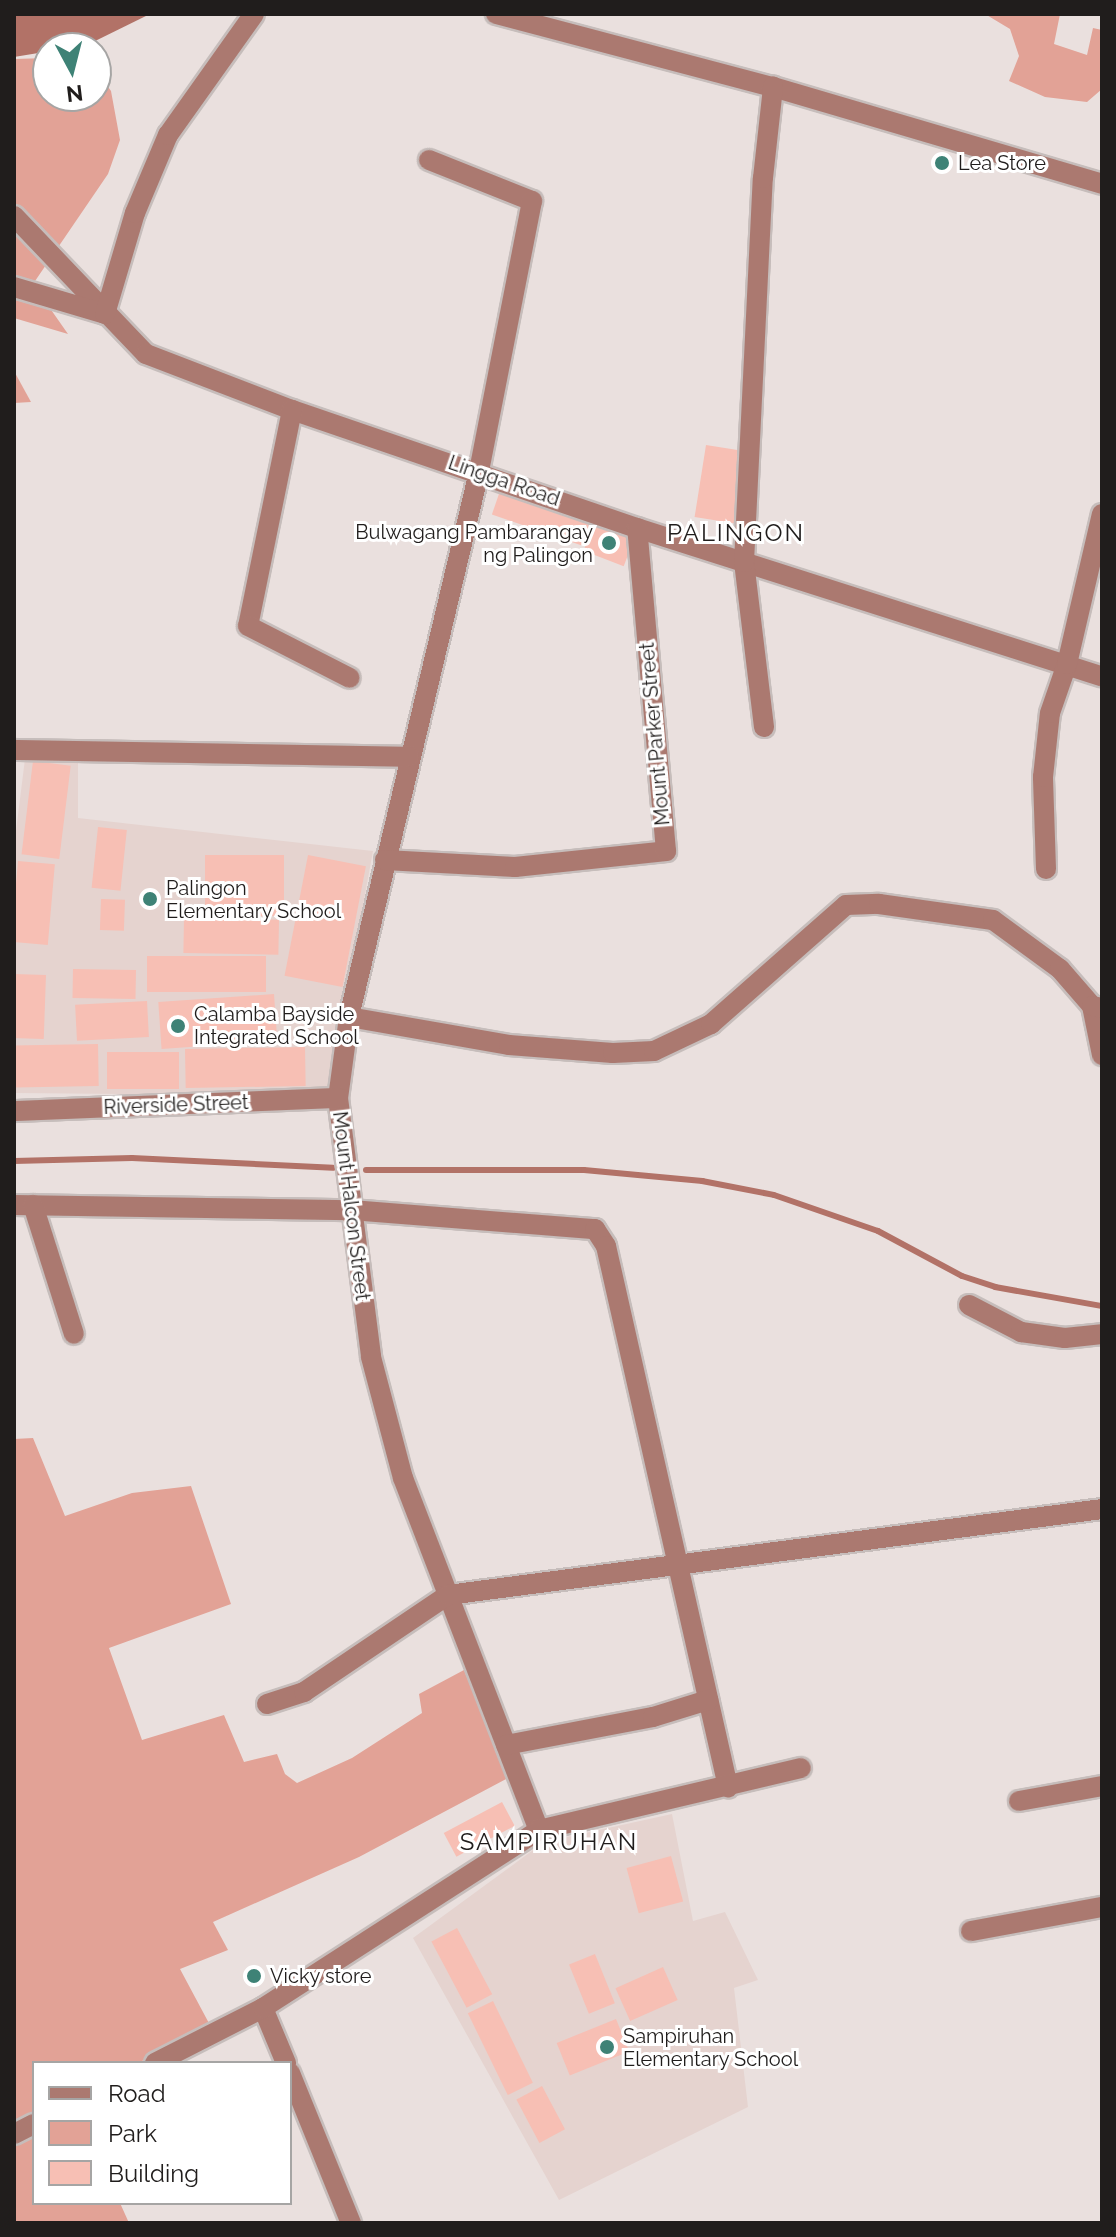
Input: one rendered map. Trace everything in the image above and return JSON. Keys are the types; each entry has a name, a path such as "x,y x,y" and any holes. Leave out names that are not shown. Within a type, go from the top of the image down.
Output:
{"street":[{"path":"14,287 105,314 135,213 168,135 254,14"},
{"path":"496,14 773,87 1102,184"},
{"path":"764,727 744,562 763,178 773,87"},
{"name":"Mount Halcon Street","path":"429,160 532,201 479,472 349,1017 338,1098 371,1357 403,1478 539,1830"},
{"name":"Lingga Road","path":"14,216 146,354 292,410 637,528 1102,676"},
{"path":"292,410 248,626 350,678"},
{"path":"1046,869 1046,744 1050,713 1067,664 1102,514"},
{"name":"Mount Parker Street","path":"385,860 515,867 666,851 637,528"},
{"path":"14,750 409,757"},
{"path":"349,1017 509,1045 613,1053 654,1051 711,1024 736,1005 846,905 879,904 993,920 1060,969 1097,1007 1102,1055"},
{"name":"Riverside Street","path":"14,1111 338,1098"},
{"path":"74,1334 24,1205 351,1210 595,1229 606,1246 728,1787"},
{"path":"969,1305 1021,1332 1065,1338 1102,1334"},
{"path":"267,1704 304,1692 448,1595 1102,1509"},
{"path":"506,1745 653,1717 708,1700"},
{"path":"159,2061 263,2008 539,1830 801,1768"},
{"path":"1019,1801 1102,1786"},
{"path":"971,1931 1102,1907"},
{"path":"263,2008 285,2061"},
{"path":"292,2078 351,2223"},
{"path":"14,2134 32,2125"}],"shaded area":[{"path":"14,14 150,14 112,33 32,32 32,54 14,57"},
{"path":"25,759 78,760 78,818 373,851 328,1096 14,1093 14,847"},
{"name":"Sampiruhan Elementary School","path":"672,1814 693,1921 725,1912 758,1980 734,1988 748,2107 559,2200 413,1938 544,1842"}],"green space":[{"path":"985,14 1060,14 1054,44 1087,55 1093,28 1102,30 1102,89 1087,102 1045,97 1009,81 1019,56 1010,29"},
{"path":"32,58 32,112 112,112 112,96 120,140 108,174 33,284 68,334 14,318 14,59"},
{"path":"14,371 31,402 14,403"},
{"path":"33,1438 65,1516 132,1493 191,1486 231,1604 109,1648 142,1740 224,1715 244,1762 277,1754 285,1774 297,1783 352,1758 422,1713 419,1694 464,1670 508,1778 359,1857 213,1922 228,1950 180,1969 211,2027 142,2061 32,2061 32,2205 121,2205 129,2223 14,2223 14,1439"}],"building":[{"path":"706,445 748,452 737,524 695,517"},
{"path":"501,488 591,519 582,545 492,514"},
{"name":"Bulwagang Pambarangay ng Palingon","path":"595,521 635,536 624,566 584,551"},
{"path":"33,761 71,766 59,859 22,854"},
{"path":"98,827 127,830 120,891 92,888"},
{"path":"205,855 284,855 284,916 205,916"},
{"path":"308,855 366,866 342,987 285,976"},
{"path":"18,861 55,864 48,945 14,942"},
{"path":"101,899 125,900 124,931 100,930"},
{"path":"184,918 279,920 278,955 183,953"},
{"path":"147,956 266,956 266,992 147,992"},
{"path":"73,969 136,970 135,999 72,998"},
{"path":"14,974 46,975 44,1039 14,1038"},
{"path":"274,994 277,1041 162,1049 158,1002"},
{"path":"147,1001 149,1037 77,1041 75,1005"},
{"path":"98,1044 99,1086 15,1087 14,1045"},
{"path":"305,1047 306,1086 186,1088 185,1049"},
{"path":"107,1052 179,1052 179,1089 107,1089"},
{"path":"502,1802 515,1826 456,1857 444,1833"},
{"path":"671,1856 683,1901 639,1913 627,1868"},
{"path":"457,1928 492,1994 467,2008 431,1942"},
{"path":"595,1954 615,2003 589,2014 569,1964"},
{"path":"663,1967 678,2000 630,2021 615,1988"},
{"path":"493,2001 533,2083 508,2095 468,2013"},
{"path":"616,2019 629,2051 570,2075 557,2043"},
{"path":"542,2086 565,2129 539,2143 516,2100"}],"waterway":[{"path":"14,1161 132,1158 333,1168"},
{"path":"366,1170 584,1170 702,1181 774,1195 878,1231 962,1276 995,1287 1102,1306"}],"place":[{"name":"Lea Store","path":"942,163"},
{"name":"Bulwagang Pambarangay ng Palingon","path":"609,543"},
{"name":"Palingon Elementary School","path":"150,899"},
{"name":"Calamba Bayside Integrated School","path":"178,1026"},
{"name":"Vicky store","path":"254,1976"},
{"name":"Sampiruhan Elementary School","path":"607,2047"}],"district":[{"name":"PALINGON","path":"736,533"},
{"name":"SAMPIRUHAN","path":"549,1842"}]}
